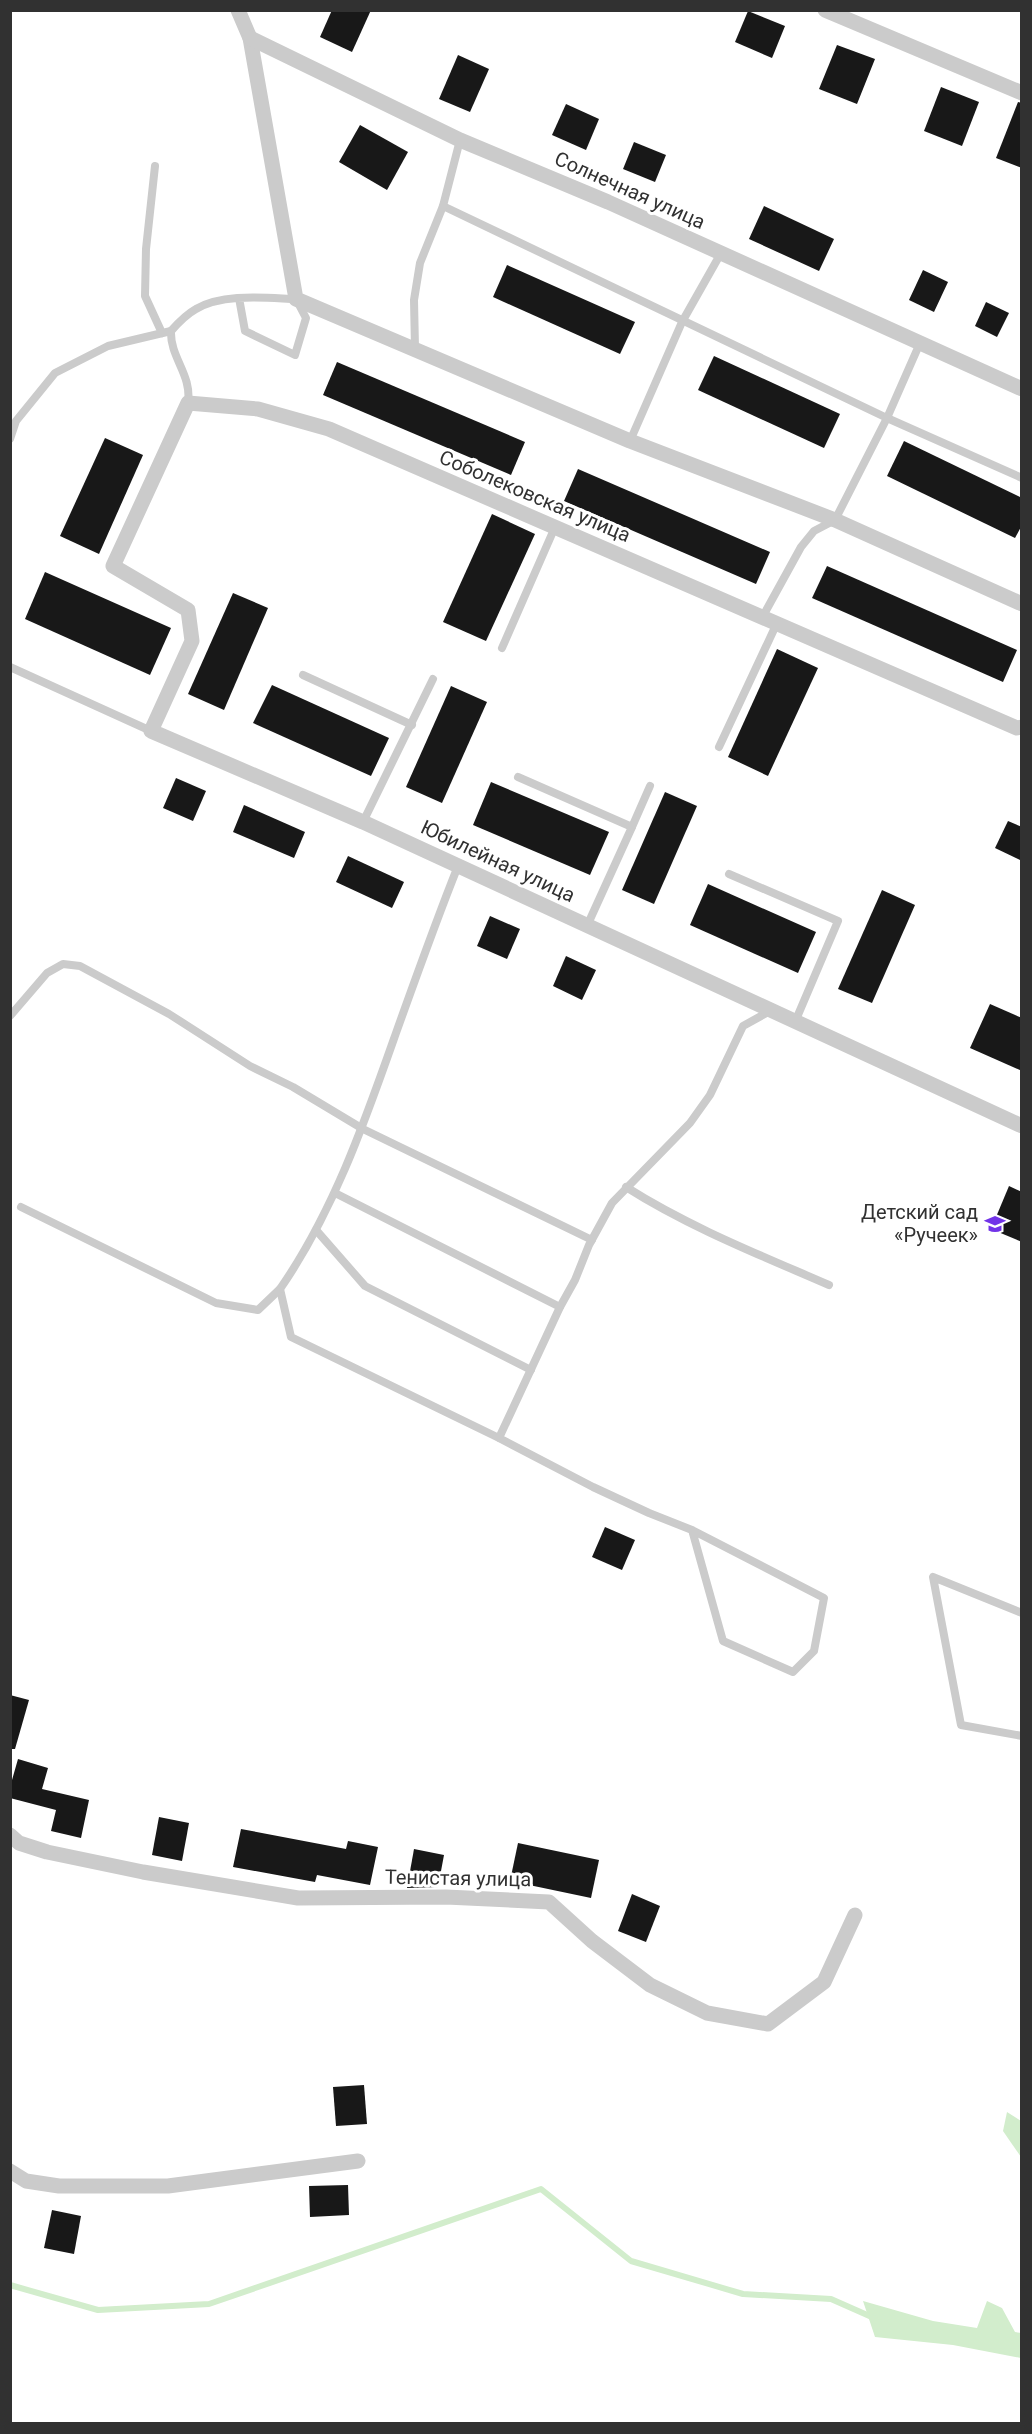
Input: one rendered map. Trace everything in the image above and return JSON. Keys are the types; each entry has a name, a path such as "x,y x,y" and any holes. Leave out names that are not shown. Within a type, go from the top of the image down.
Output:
{"street":[{"path":"238,10 250,38 296,299 630,441 835,520 1022,604"},
{"path":"825,10 1022,93"},
{"name":"Солнечная улица","path":"250,38 460,140 721,253 1022,389"},
{"path":"151,731 192,641 188,610 113,566 188,403"},
{"name":"Соболековская улица","path":"188,403 258,409 329,429 1022,728"},
{"name":"Юбилейная улица","path":"151,731 363,822 1022,1126"},
{"name":"Тенистая улица","path":"10,1835 19,1843 47,1852 143,1872 298,1898 446,1897 549,1902 592,1941 650,1985 707,2013 768,2024 824,1982 855,1915"},
{"path":"10,2171 26,2181 59,2186 168,2186 358,2161"}],"lane":[{"path":"415,348 414,300 420,263 443,207 450,172 460,140"},
{"path":"156,166 146,249 145,296 171,342 190,389 188,403"},
{"path":"443,207 887,418 1022,478"},
{"path":"630,441 682,322 721,253"},
{"path":"10,439 16,421 55,374 108,346 166,332 197,308 239,298 296,299 306,318 295,354 245,331 239,298"},
{"path":"719,747 801,548 814,531 835,520 887,418 920,343"},
{"path":"501,648 555,527"},
{"path":"10,667 151,731"},
{"path":"303,675 412,725"},
{"path":"363,822 433,679"},
{"path":"518,777 632,827"},
{"path":"586,926 650,786"},
{"path":"21,1207 216,1303 258,1310 280,1289 301,1258 335,1193 363,1129 427,946 458,866"},
{"path":"729,874 838,921 795,1022"},
{"path":"10,1017 47,973 63,964 80,966 169,1014 250,1066 293,1087 363,1129 592,1240"},
{"path":"499,1438 592,1240 612,1203 690,1123 710,1095 743,1026 771,1010"},
{"path":"626,1187 647,1201 729,1242 829,1285"},
{"path":"335,1193 560,1307"},
{"path":"316,1230 365,1286 531,1370"},
{"path":"280,1289 291,1337 499,1438 593,1487 692,1530 824,1598 814,1651 793,1672 723,1641 692,1530"},
{"path":"1022,1613 933,1577 961,1725 1022,1736"}],"shaded area":[{"path":"1007,2112 1021,2121 1021,2157 1003,2131"},
{"path":"863,2301 933,2321 977,2328 987,2301 1002,2308 1015,2332 1021,2333 1021,2358 953,2345 875,2337"}],"building":[{"path":"332,10 371,10 352,52 320,37"},
{"path":"748,11 785,26 772,58 735,42"},
{"path":"837,45 875,59 857,104 819,89"},
{"path":"458,55 489,69 470,112 439,99"},
{"path":"941,87 979,102 962,146 924,131"},
{"path":"1018,102 1022,103 1022,168 996,158"},
{"path":"566,104 599,119 586,150 552,135"},
{"path":"360,125 408,152 387,190 339,162"},
{"path":"634,142 666,155 655,182 623,169"},
{"path":"764,206 834,239 819,271 749,239"},
{"path":"507,265 635,322 620,354 493,297"},
{"path":"923,270 948,282 934,312 909,300"},
{"path":"986,302 1009,313 997,337 975,326"},
{"path":"714,356 840,414 824,448 698,390"},
{"path":"337,362 525,442 511,475 323,395"},
{"path":"105,438 143,455 99,554 60,536"},
{"path":"904,441 1022,498 1022,525 1015,538 887,476"},
{"path":"578,469 770,552 756,584 564,501"},
{"path":"492,514 535,534 486,641 443,622"},
{"path":"827,566 1017,650 1003,682 812,598"},
{"path":"45,572 171,628 150,675 25,619"},
{"path":"233,593 268,608 224,710 188,694"},
{"path":"777,649 818,668 768,776 728,757"},
{"path":"272,685 389,738 371,776 253,723"},
{"path":"451,686 487,702 442,803 406,787"},
{"path":"176,778 206,791 193,821 163,808"},
{"path":"491,782 609,832 590,875 473,825"},
{"path":"665,792 697,806 654,904 622,890"},
{"path":"244,805 305,832 294,858 233,832"},
{"path":"1008,821 1022,827 1022,861 995,848"},
{"path":"348,856 404,882 392,908 336,882"},
{"path":"708,884 816,932 798,973 690,925"},
{"path":"882,890 915,905 872,1003 838,989"},
{"path":"490,916 520,929 507,959 477,946"},
{"path":"566,956 596,970 582,1000 553,986"},
{"path":"990,1004 1022,1018 1022,1071 970,1048"},
{"path":"1009,1186 1022,1192 1022,1242 991,1229"},
{"path":"605,1527 635,1540 622,1570 592,1557"},
{"path":"10,1695 29,1700 15,1749 10,1749"},
{"path":"18,1759 48,1768 42,1789 89,1800 81,1838 51,1831 56,1810 10,1798 10,1787"},
{"path":"159,1817 189,1823 182,1861 152,1855"},
{"path":"241,1829 346,1849 348,1841 378,1847 370,1885 317,1875 315,1882 233,1867"},
{"path":"518,1843 599,1860 591,1898 510,1881"},
{"path":"414,1849 444,1855 438,1887 407,1888"},
{"path":"632,1894 660,1906 646,1942 618,1931"},
{"path":"364,2085 367,2124 336,2126 333,2087"},
{"path":"348,2185 349,2215 310,2217 309,2186"},
{"path":"52,2210 81,2216 74,2254 44,2248"}],"waterway":[{"path":"10,2285 98,2310 209,2304 541,2189 631,2261 743,2294 831,2299 874,2318"}],"place":[{"name":"Детский сад «Ручеек»","path":"995,1224"}]}
